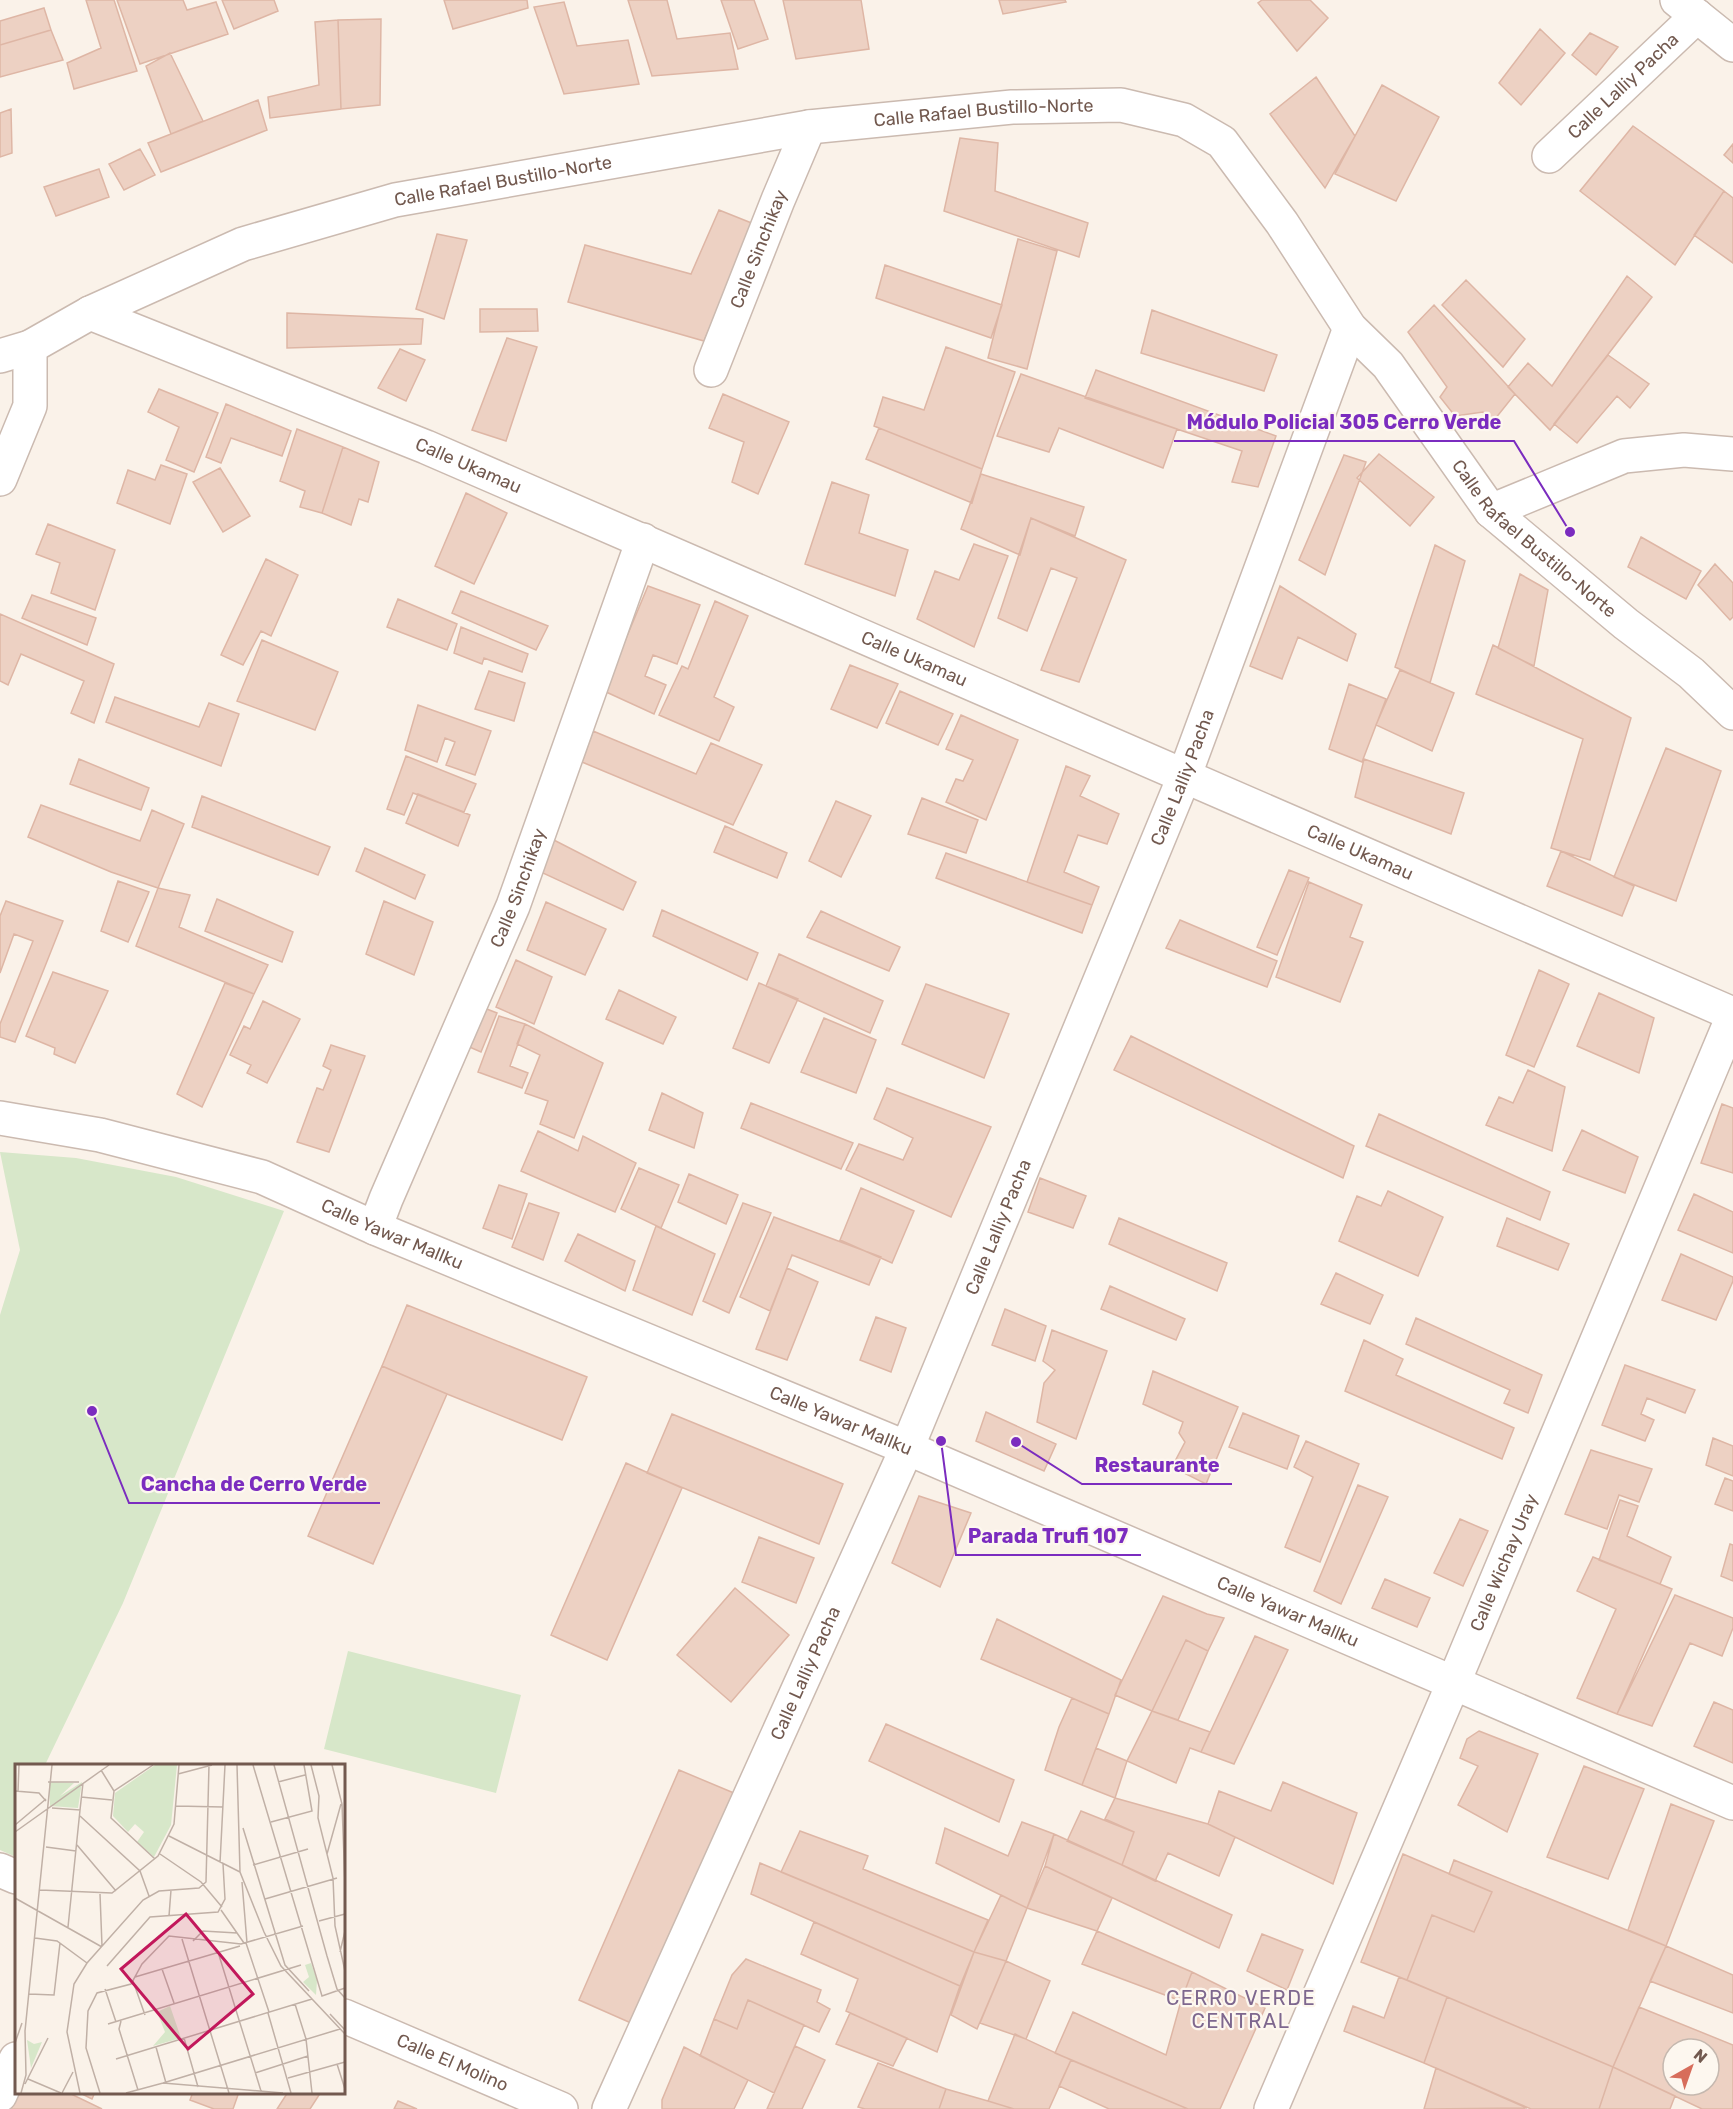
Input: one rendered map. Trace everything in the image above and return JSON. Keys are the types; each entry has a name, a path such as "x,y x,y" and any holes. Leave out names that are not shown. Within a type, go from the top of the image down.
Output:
{"street":[{"path":"1687,8 1733,45"},
{"name":"Calle Lalliy Pacha","path":"1549,156 1687,8"},
{"name":"Calle Rafael Bustillo-Norte","path":"15,352 90,313 243,244 395,200 809,127 1012,107 1121,105 1184,120 1222,142 1282,223 1350,328 1388,365 1491,511 1626,624 1691,673 1733,714"},
{"name":"Calle Sinchikay","path":"711,370 809,127"},
{"name":"Calle Ukamau","path":"90,313 426,447 1733,1015"},
{"name":"Calle Lalliy Pacha","path":"609,2109 907,1448 1184,777 1350,328"},
{"path":"0,479 30,406 15,352"},
{"path":"1491,511 1624,456 1684,450 1733,454"},
{"name":"Calle Sinchikay","path":"375,1228 513,906 643,540"},
{"name":"Calle Wichay Uray","path":"1271,2109 1453,1684 1733,1015"},
{"name":"Calle Yawar Mallku","path":"0,1118 100,1135 262,1177 375,1228 907,1448 1733,1803"},
{"path":"0,1870 15,1877"},
{"name":"Calle El Molino","path":"345,2016 561,2109"},
{"path":"0,2095 15,2061"}],"green space":[{"path":"0,1152 76,1158 176,1177 284,1211 123,1603 45,1764 15,1764 15,1857 0,1850 0,1315 20,1250"},
{"path":"348,1651 521,1695 496,1793 324,1749"}],"building":[{"path":"86,0 114,0 137,71 74,89 67,63 101,48"},
{"path":"117,0 183,0 187,10 216,2 228,34 140,64"},
{"path":"222,0 274,0 278,11 234,29"},
{"path":"444,0 527,0 528,8 453,29"},
{"path":"628,0 667,0 677,39 730,33 738,69 652,76"},
{"path":"721,0 754,0 768,39 738,49"},
{"path":"783,0 861,0 869,49 796,59"},
{"path":"999,0 1065,0 1066,2 1003,14"},
{"path":"1262,0 1310,0 1328,18 1297,51 1258,3"},
{"path":"564,2 577,46 628,40 639,84 564,94 534,7"},
{"path":"44,8 51,30 0,45 0,21"},
{"path":"381,19 380,105 341,109 338,20"},
{"path":"338,20 341,109 270,118 268,97 319,85 315,22"},
{"path":"1540,29 1565,53 1521,105 1499,83"},
{"path":"51,30 63,60 0,77 0,45"},
{"path":"1590,33 1618,47 1596,75 1572,55"},
{"path":"170,53 203,121 171,134 146,66"},
{"path":"1316,77 1355,136 1325,188 1270,114"},
{"path":"1382,85 1439,117 1396,201 1335,174"},
{"path":"258,100 267,130 161,172 148,143"},
{"path":"11,109 12,153 0,157 0,113"},
{"path":"1633,126 1724,191 1675,265 1580,191"},
{"path":"960,138 998,143 995,191 1088,223 1079,257 944,211"},
{"path":"1733,144 1733,163 1724,155"},
{"path":"140,149 155,175 124,190 109,164"},
{"path":"99,169 109,197 56,216 44,187"},
{"path":"1724,191 1733,198 1733,263 1694,235"},
{"path":"719,210 754,224 704,341 568,302 585,245 691,274"},
{"path":"437,234 467,240 444,319 416,309"},
{"path":"1018,239 1057,251 1027,369 988,358"},
{"path":"885,265 1002,305 991,338 876,298"},
{"path":"1627,276 1652,297 1550,430 1508,387 1528,363 1552,386"},
{"path":"1466,280 1525,339 1503,367 1442,305"},
{"path":"1434,305 1515,394 1491,424 1483,412 1455,416 1440,397 1447,387 1408,332"},
{"path":"480,309 537,309 538,331 480,332"},
{"path":"1152,310 1277,355 1264,391 1141,353"},
{"path":"287,313 423,319 421,344 287,348"},
{"path":"507,338 537,347 506,441 472,430"},
{"path":"946,347 1015,372 982,469 874,426 883,397 924,410"},
{"path":"400,349 425,360 406,401 378,388"},
{"path":"1608,355 1649,384 1630,408 1617,396 1577,443 1554,424"},
{"path":"1096,370 1276,436 1258,487 1232,482 1242,451 1085,398"},
{"path":"1021,374 1177,429 1163,468 1059,428 1049,452 997,436"},
{"path":"159,389 218,413 194,472 166,460 179,427 148,412"},
{"path":"723,394 789,422 758,494 732,482 744,442 709,428"},
{"path":"226,404 291,431 282,456 231,438 221,463 206,457"},
{"path":"879,428 982,469 972,503 866,459"},
{"path":"297,429 343,447 322,513 300,507 305,491 280,481"},
{"path":"343,447 379,462 368,502 359,499 351,525 322,513"},
{"path":"1379,454 1434,497 1410,526 1357,478"},
{"path":"1344,455 1366,462 1325,575 1299,560"},
{"path":"161,465 187,474 170,524 117,503 128,470 155,480"},
{"path":"220,468 250,516 223,532 193,482"},
{"path":"981,474 1084,507 1075,536 1031,518 1020,555 961,529"},
{"path":"832,482 869,495 859,533 908,550 895,596 805,564"},
{"path":"466,493 507,513 474,584 435,566"},
{"path":"1031,518 1126,560 1079,682 1041,670 1077,578 1051,568 1027,631 998,618"},
{"path":"48,524 115,550 95,610 51,593 60,563 36,554"},
{"path":"1641,537 1701,571 1686,599 1628,567"},
{"path":"974,544 1008,556 974,647 917,619 935,571 959,580"},
{"path":"1435,545 1465,561 1430,683 1395,667"},
{"path":"266,559 298,575 271,636 261,631 243,665 221,655"},
{"path":"1715,564 1733,583 1733,617 1730,620 1698,585"},
{"path":"1520,574 1548,590 1534,666 1498,648"},
{"path":"648,586 700,605 677,664 653,655 645,676 666,685 654,714 604,691"},
{"path":"1280,586 1356,634 1347,661 1298,637 1282,679 1250,666"},
{"path":"461,591 548,626 536,650 452,613"},
{"path":"32,595 96,618 87,645 22,618"},
{"path":"398,599 457,624 447,650 387,627"},
{"path":"715,601 748,616 714,697 734,707 719,741 659,715 682,666 688,669"},
{"path":"0,614 114,664 94,723 71,713 84,681 21,654 8,685 0,681"},
{"path":"461,627 528,654 522,672 484,658 482,664 454,653"},
{"path":"262,640 338,672 315,730 237,701"},
{"path":"1493,645 1631,718 1590,860 1551,848 1583,739 1476,694"},
{"path":"850,665 898,684 877,728 831,709"},
{"path":"1400,670 1454,693 1432,751 1376,725"},
{"path":"489,671 525,683 514,721 475,709"},
{"path":"1349,684 1386,699 1362,762 1329,749"},
{"path":"900,691 953,714 938,745 886,723"},
{"path":"115,697 199,727 209,703 239,714 221,766 106,722"},
{"path":"418,705 491,731 475,775 446,765 455,742 445,738 437,762 405,750"},
{"path":"961,715 1018,740 986,820 946,802 956,779 963,781 973,760 946,749"},
{"path":"593,731 696,774 711,743 762,765 733,825 582,762"},
{"path":"1666,748 1721,771 1676,901 1614,877"},
{"path":"406,756 476,784 464,812 413,793 404,815 387,809"},
{"path":"79,759 149,788 141,810 70,784"},
{"path":"1364,759 1464,793 1451,834 1355,797"},
{"path":"1066,766 1090,776 1080,796 1119,814 1107,844 1078,835 1064,872 1099,887 1092,905 1027,882"},
{"path":"418,794 470,815 458,846 406,823"},
{"path":"202,796 330,847 318,875 192,827"},
{"path":"922,798 978,820 966,853 908,834"},
{"path":"836,801 871,816 841,877 809,861"},
{"path":"41,805 140,841 152,810 184,824 158,888 111,872 28,837"},
{"path":"725,826 787,853 777,878 714,852"},
{"path":"548,837 636,882 623,910 532,868"},
{"path":"365,848 425,875 415,899 356,871"},
{"path":"1561,851 1634,886 1622,916 1547,886"},
{"path":"946,853 1092,905 1082,933 936,878"},
{"path":"1289,870 1309,878 1277,955 1257,947"},
{"path":"118,881 149,892 128,942 101,931"},
{"path":"1309,882 1362,905 1350,937 1363,942 1340,1002 1276,977"},
{"path":"158,888 190,895 179,927 268,965 254,994 136,946"},
{"path":"217,899 293,932 282,962 205,931"},
{"path":"6,901 63,921 15,1042 0,1037 0,1024 33,941 14,934 0,973 0,916"},
{"path":"384,901 433,922 414,975 366,954"},
{"path":"546,902 606,929 585,975 527,950"},
{"path":"662,910 758,953 747,980 653,936"},
{"path":"821,911 900,947 889,971 807,937"},
{"path":"1180,920 1277,961 1267,987 1166,948"},
{"path":"779,954 883,1001 870,1033 766,986"},
{"path":"516,960 552,977 534,1024 496,1007"},
{"path":"1539,970 1569,984 1534,1067 1506,1055"},
{"path":"53,972 108,991 75,1063 54,1054 55,1048 26,1036"},
{"path":"225,983 254,994 202,1107 177,1094"},
{"path":"759,983 798,999 769,1063 733,1048"},
{"path":"926,984 1009,1014 984,1078 902,1044"},
{"path":"619,990 676,1017 663,1044 606,1019"},
{"path":"1599,993 1654,1018 1639,1073 1577,1046"},
{"path":"263,1001 300,1019 267,1083 247,1073 251,1065 230,1055 244,1026 250,1029"},
{"path":"474,1004 497,1013 481,1052 458,1042"},
{"path":"499,1016 525,1024 510,1066 528,1073 522,1088 478,1072"},
{"path":"824,1018 876,1040 856,1093 801,1072"},
{"path":"525,1024 603,1063 574,1138 540,1124 548,1101 525,1093 540,1055 517,1044"},
{"path":"1131,1036 1354,1146 1343,1178 1114,1070"},
{"path":"331,1045 365,1056 329,1152 297,1142 317,1088 323,1090 331,1070 323,1066"},
{"path":"1528,1070 1565,1087 1552,1151 1486,1125 1499,1097 1513,1103"},
{"path":"887,1088 991,1127 951,1217 846,1170 859,1144 903,1160 913,1138 874,1119"},
{"path":"662,1093 703,1113 694,1148 649,1130"},
{"path":"751,1103 853,1143 841,1169 741,1128"},
{"path":"1722,1104 1733,1108 1733,1173 1701,1163"},
{"path":"1379,1114 1550,1192 1540,1220 1366,1146"},
{"path":"1582,1130 1638,1157 1625,1193 1563,1170"},
{"path":"538,1131 578,1151 583,1136 636,1163 615,1212 521,1171"},
{"path":"639,1168 679,1185 661,1228 621,1209"},
{"path":"689,1174 738,1195 726,1224 678,1202"},
{"path":"1040,1178 1086,1196 1073,1228 1028,1212"},
{"path":"499,1185 527,1194 512,1239 483,1228"},
{"path":"861,1188 914,1211 892,1263 840,1240"},
{"path":"1388,1191 1443,1217 1418,1276 1339,1241 1357,1196 1381,1206"},
{"path":"1694,1194 1733,1212 1733,1253 1678,1230"},
{"path":"529,1203 559,1213 543,1260 512,1247"},
{"path":"743,1203 771,1213 729,1313 703,1301"},
{"path":"774,1217 881,1257 869,1285 792,1255 770,1311 740,1297"},
{"path":"1119,1218 1227,1263 1217,1291 1109,1244"},
{"path":"1507,1218 1569,1244 1558,1270 1497,1246"},
{"path":"656,1226 715,1254 692,1315 633,1290"},
{"path":"578,1234 635,1261 625,1291 565,1261"},
{"path":"1681,1254 1733,1277 1716,1320 1662,1300"},
{"path":"787,1268 818,1282 787,1360 756,1349"},
{"path":"1336,1273 1383,1295 1370,1324 1321,1304"},
{"path":"1110,1286 1185,1319 1176,1340 1101,1309"},
{"path":"407,1305 587,1377 562,1440 382,1366"},
{"path":"1005,1309 1046,1326 1035,1361 992,1345"},
{"path":"876,1317 906,1328 891,1372 860,1360"},
{"path":"1416,1318 1542,1375 1528,1413 1504,1403 1510,1390 1406,1344"},
{"path":"1052,1330 1107,1351 1076,1439 1037,1422 1044,1383 1055,1370 1043,1361"},
{"path":"1364,1340 1403,1359 1396,1375 1514,1428 1502,1459 1345,1391"},
{"path":"1625,1365 1695,1390 1685,1413 1647,1398 1641,1414 1654,1420 1645,1441 1602,1425"},
{"path":"382,1366 447,1394 373,1564 308,1536"},
{"path":"1153,1371 1238,1407 1206,1484 1172,1467 1185,1442 1179,1433 1183,1422 1143,1404"},
{"path":"986,1412 1056,1444 1044,1471 976,1441"},
{"path":"1243,1413 1299,1436 1287,1469 1229,1447"},
{"path":"672,1414 843,1484 819,1544 647,1473"},
{"path":"1713,1438 1733,1446 1733,1476 1706,1465"},
{"path":"1306,1441 1359,1464 1320,1562 1285,1547 1313,1477 1294,1467"},
{"path":"1591,1450 1652,1469 1639,1502 1619,1495 1607,1529 1565,1514"},
{"path":"626,1463 682,1488 607,1660 551,1635"},
{"path":"1725,1478 1733,1481 1733,1511 1715,1504"},
{"path":"1358,1485 1388,1497 1341,1604 1314,1591"},
{"path":"919,1496 971,1513 940,1587 892,1563"},
{"path":"1620,1500 1638,1506 1627,1536 1671,1557 1660,1584 1599,1560"},
{"path":"1460,1519 1488,1531 1463,1586 1434,1573"},
{"path":"759,1537 814,1558 796,1603 742,1582"},
{"path":"1730,1544 1733,1545 1733,1581 1721,1576"},
{"path":"1593,1557 1672,1589 1617,1714 1577,1698 1616,1609 1577,1591"},
{"path":"1385,1579 1430,1598 1417,1627 1372,1608"},
{"path":"735,1588 789,1635 731,1702 677,1655"},
{"path":"1675,1595 1733,1618 1733,1628 1722,1656 1690,1643 1652,1726 1617,1714"},
{"path":"1163,1596 1207,1614 1224,1618 1208,1651 1186,1640 1152,1711 1115,1695"},
{"path":"997,1619 1121,1680 1109,1714 981,1659"},
{"path":"1255,1636 1288,1650 1234,1764 1201,1752"},
{"path":"1186,1640 1208,1651 1178,1720 1152,1711"},
{"path":"1072,1698 1109,1714 1082,1785 1045,1770 1059,1727"},
{"path":"1714,1702 1733,1710 1733,1763 1694,1746"},
{"path":"1152,1711 1210,1732 1201,1752 1190,1748 1176,1783 1127,1761"},
{"path":"886,1724 1014,1780 999,1822 869,1761"},
{"path":"1479,1731 1538,1754 1507,1832 1458,1805 1478,1766 1460,1758 1467,1739"},
{"path":"1096,1748 1127,1761 1115,1798 1082,1785"},
{"path":"1584,1766 1644,1789 1608,1879 1547,1857"},
{"path":"679,1770 741,1796 640,2027 579,2000"},
{"path":"1283,1782 1357,1813 1333,1884 1208,1824 1219,1791 1271,1811"},
{"path":"1115,1798 1208,1824 1235,1837 1219,1876 1168,1853 1155,1881 1122,1865 1134,1832 1105,1819"},
{"path":"1671,1804 1714,1821 1666,1946 1628,1930"},
{"path":"1081,1811 1134,1832 1122,1865 1067,1841"},
{"path":"1022,1822 1054,1834 1027,1908 936,1863 945,1828 1008,1856"},
{"path":"800,1831 868,1856 863,1869 988,1920 974,1952 781,1872"},
{"path":"1054,1834 1232,1915 1219,1948 1045,1866"},
{"path":"1403,1854 1492,1892 1474,1932 1432,1915 1407,1980 1361,1962"},
{"path":"1454,1860 1666,1946 1613,2067 1407,1980 1432,1915 1474,1932 1492,1892 1449,1874"},
{"path":"760,1863 974,1952 960,1986 751,1894"},
{"path":"1045,1866 1112,1898 1097,1931 1027,1908"},
{"path":"1001,1895 1027,1908 1006,1961 974,1952"},
{"path":"814,1922 960,1986 937,2052 846,2011 858,1979 801,1954"},
{"path":"1097,1931 1192,1972 1181,2001 1082,1964"},
{"path":"1262,1934 1303,1950 1287,1990 1247,1971"},
{"path":"1666,1946 1733,1975 1733,2013 1650,1981"},
{"path":"974,1952 1006,1961 977,2029 951,2015"},
{"path":"746,1959 821,1990 817,2002 830,2009 819,2032 748,2000 737,2029 714,2019 732,1975"},
{"path":"1006,1961 1050,1981 1026,2039 980,2023"},
{"path":"1192,1972 1265,2008 1220,2109 1188,2109 1055,2053 1073,2012 1166,2055 1181,2001"},
{"path":"1399,1977 1447,1997 1424,2063 1344,2031 1353,2006 1384,2018"},
{"path":"1447,1997 1613,2067 1599,2109 1531,2109 1424,2063"},
{"path":"748,2000 804,2025 774,2093 700,2056 714,2019 737,2029"},
{"path":"1639,2007 1713,2037 1661,2037 1661,2090 1613,2067"},
{"path":"850,2013 907,2038 893,2066 836,2044"},
{"path":"1015,2034 1071,2060 1049,2109 1014,2109 988,2101"},
{"path":"1721,2040 1733,2045 1733,2109 1702,2109 1677,2097 1721,2097"},
{"path":"795,2046 825,2060 802,2109 767,2109"},
{"path":"684,2047 748,2080 734,2109 662,2109 662,2100"},
{"path":"1071,2060 1188,2109 1109,2109 1059,2086"},
{"path":"878,2063 946,2089 939,2109 865,2109 858,2107"},
{"path":"1613,2067 1661,2089 1661,2097 1675,2097 1670,2109 1599,2109"},
{"path":"1436,2068 1527,2108 1424,2109"},
{"path":"946,2089 988,2101 1014,2109 939,2109"},
{"path":"15,2093 71,2094 102,2109 4,2109"},
{"path":"82,2094 94,2094 92,2099"},
{"path":"192,2094 238,2094 233,2109 214,2109 190,2100"},
{"path":"287,2094 320,2094 310,2109 277,2109"},
{"path":"398,2101 417,2109 394,2109"}],"place":[{"name":"Módulo Policial 305 Cerro Verde","path":"1570,532"},
{"name":"Cancha de Cerro Verde","path":"92,1411"},
{"name":"Parada Trufi 107","path":"941,1441"},
{"name":"Restaurante","path":"1016,1442"}],"district":[{"name":"CERRO VERDE CENTRAL","path":"1241,2010"}]}
